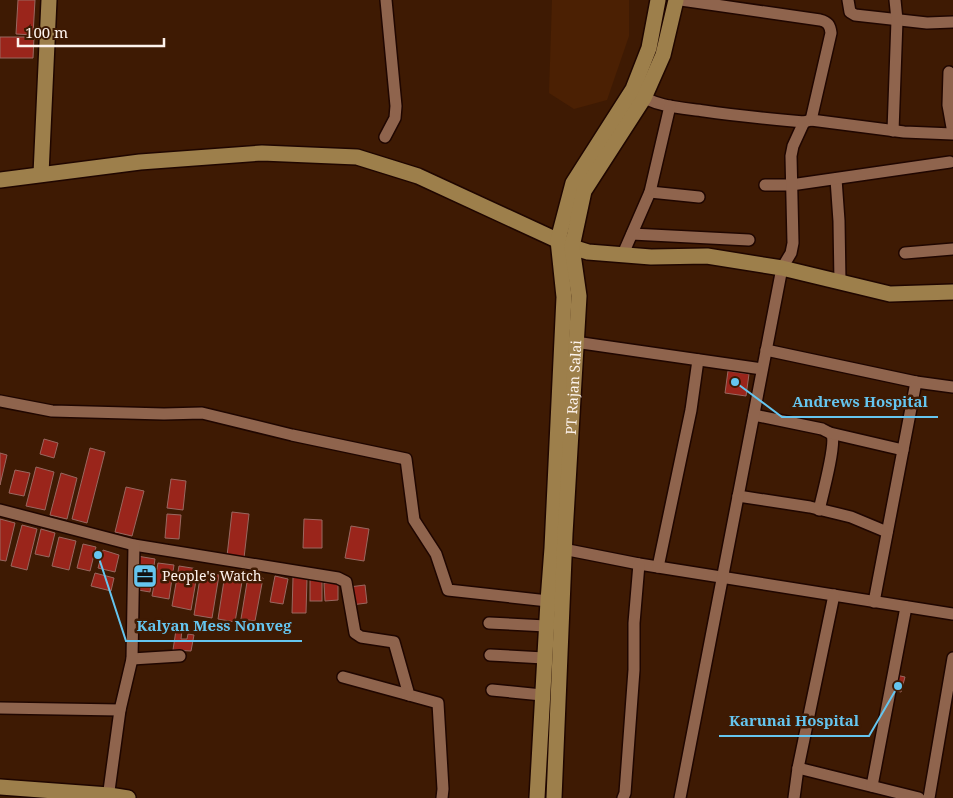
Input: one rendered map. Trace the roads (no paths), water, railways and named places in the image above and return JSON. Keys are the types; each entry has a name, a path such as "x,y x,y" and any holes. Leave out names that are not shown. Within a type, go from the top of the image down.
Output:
{"main road":[{"path":"41,174 49,0"},
{"name":"PT Rajan Salai","path":"565,418 576,342 579,296 572,247 584,191 638,94 658,0"},
{"name":"PT Rajan Salai","path":"554,798 558,548 565,418 564,296 558,240 573,183 638,94 663,55 676,0"},
{"path":"0,180 140,162 262,153 357,157 418,176 572,247 588,252 651,257 707,256 782,268 890,294 953,292"},
{"name":"PT Rajan Salai","path":"537,798 548,601 558,548"},
{"path":"0,787 128,798"}],"street":[{"path":"385,137 394,118 396,106 386,0"},
{"path":"680,798 782,268 791,254 794,243 791,156 793,146 808,121 831,33 830,26 820,20 681,0"},
{"path":"848,0 850,12 855,15 927,23 953,22"},
{"path":"893,130 897,20 895,0"},
{"path":"638,94 670,106 755,118 808,121 904,132 953,133 948,105 949,72"},
{"path":"623,254 650,192 670,106"},
{"path":"765,185 791,185 950,162"},
{"path":"836,179 840,282"},
{"path":"650,192 699,197"},
{"path":"632,234 749,240"},
{"path":"905,253 953,249"},
{"path":"576,342 762,369"},
{"path":"766,350 916,382 953,387"},
{"path":"658,567 692,410 698,360"},
{"path":"874,602 916,382"},
{"path":"0,401 52,411 164,414 202,413 292,435 406,459 414,520 436,554 448,590 548,601"},
{"path":"754,415 822,429 830,433 903,450"},
{"path":"819,510 832,452 833,438 830,433"},
{"path":"738,496 810,507 851,517 888,532"},
{"path":"0,510 134,545 338,578 346,582 354,633 361,637 394,642 409,695"},
{"path":"109,796 120,710 132,659 134,545"},
{"path":"558,548 639,564 953,614"},
{"path":"623,798 634,670 634,623 639,564"},
{"path":"794,798 798,768 834,595"},
{"path":"872,786 906,607"},
{"path":"489,623 546,626"},
{"path":"490,654 544,658"},
{"path":"132,659 180,656"},
{"path":"929,798 953,658"},
{"path":"343,677 438,703 442,798"},
{"path":"492,690 542,695"},
{"path":"0,708 120,710"},
{"path":"798,768 919,798"}],"place":[{"name":"Andrews Hospital","path":"735,382"},
{"name":"Kalyan Mess Nonveg","path":"98,555"},
{"name":"People's Watch","path":"145,576"},
{"name":"Karunai Hospital","path":"898,686"}]}
